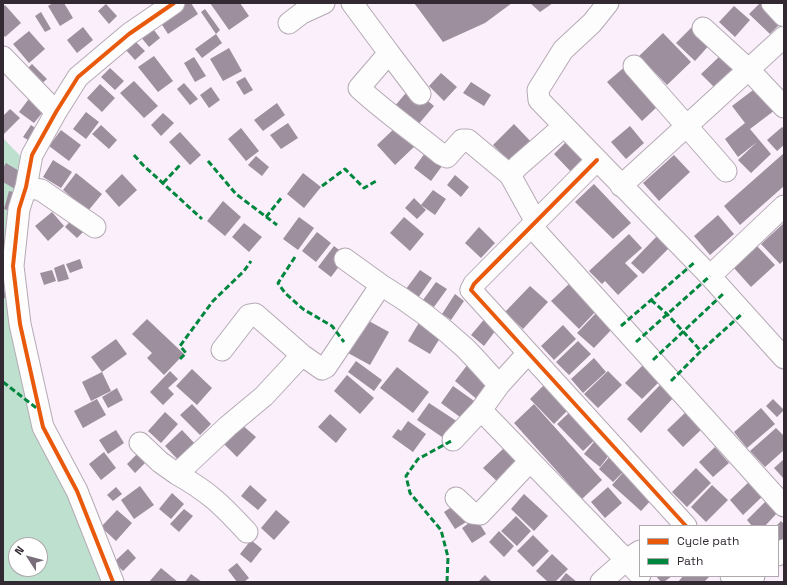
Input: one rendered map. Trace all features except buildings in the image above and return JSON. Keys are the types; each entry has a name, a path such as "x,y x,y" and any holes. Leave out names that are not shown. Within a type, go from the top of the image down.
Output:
{"street":[{"path":"113,582 77,491 43,426 20,324 13,266 19,209 26,187 32,155 78,77 129,34 174,3"},
{"path":"289,23 302,13 324,3"},
{"path":"352,3 420,94"},
{"path":"608,3 592,23 563,50 538,90 539,100 710,276 784,358"},
{"path":"772,3 784,16"},
{"path":"703,28 749,70 784,107"},
{"path":"621,186 749,70 784,36"},
{"path":"389,53 359,88 379,107 410,128 446,157 462,140 468,140 510,175 534,224 784,506"},
{"path":"3,57 56,112"},
{"path":"634,66 726,171"},
{"path":"510,175 518,166 564,126"},
{"path":"596,160 474,284 471,290 528,352 677,523"},
{"path":"26,187 40,190 95,227"},
{"path":"710,276 784,206"},
{"path":"345,259 400,297 441,328 467,350 499,386"},
{"path":"222,350 252,313 319,368 326,368 381,285"},
{"path":"453,440 481,410 528,352"},
{"path":"177,474 228,426 264,396 302,354"},
{"path":"481,410 530,461 637,565 600,582"},
{"path":"140,444 160,462 177,474 202,488 220,503 247,532"},
{"path":"456,498 472,513 480,514 530,461"}],"green space":[{"path":"3,138 27,163 17,337 105,582 3,582"}],"marked path":[{"path":"134,155 202,219"},
{"path":"208,161 236,194 277,225"},
{"path":"163,183 181,164"},
{"path":"322,186 345,169 364,188 376,181"},
{"path":"266,217 282,197"},
{"path":"295,257 278,283 285,293 303,309 332,326 344,342"},
{"path":"180,359 186,353 180,346 213,301 244,271 251,261"},
{"path":"621,326 695,262"},
{"path":"636,342 710,276"},
{"path":"653,360 724,293"},
{"path":"651,300 667,314 701,351"},
{"path":"671,381 701,351 743,313"},
{"path":"3,382 39,410"},
{"path":"447,582 448,557 441,530 410,493 406,476 418,459 453,440"}],"cycle path":[{"path":"113,582 77,491 43,427 20,324 13,266 19,209 26,187 32,155 78,77 129,34 174,3"},
{"path":"597,160 474,284 471,290 685,525"}]}
